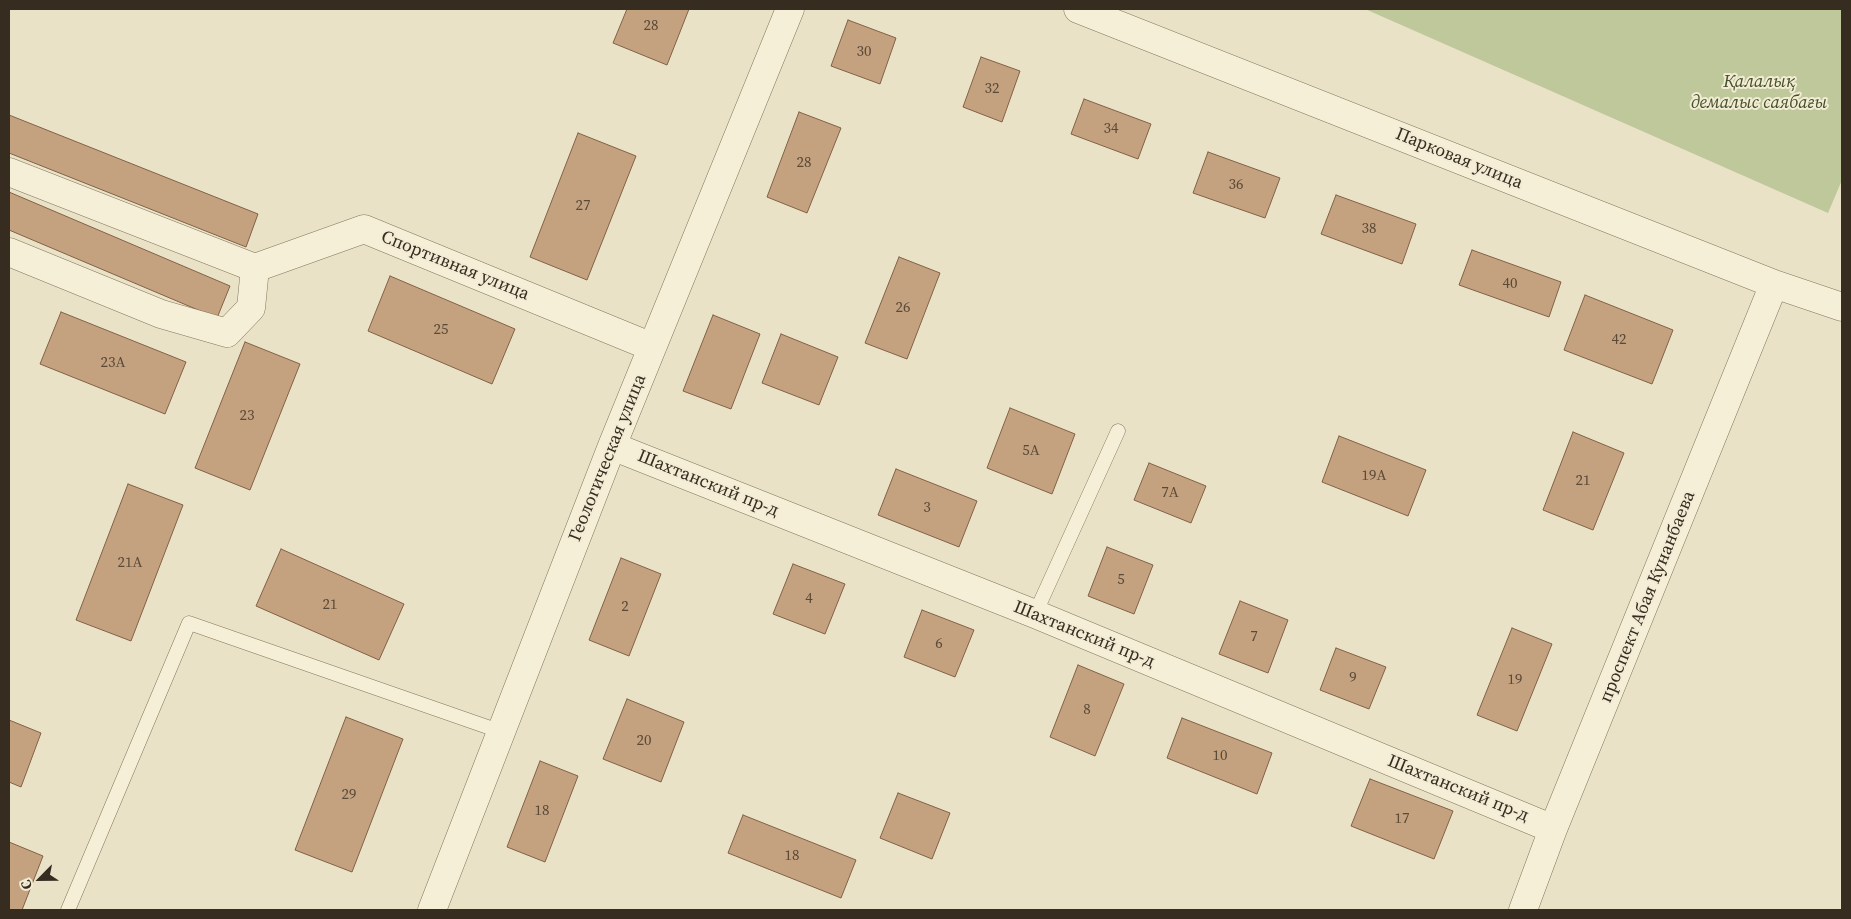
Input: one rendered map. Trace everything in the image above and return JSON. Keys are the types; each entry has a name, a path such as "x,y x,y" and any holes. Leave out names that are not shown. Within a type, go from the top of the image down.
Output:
{"street":[{"name":"Геологическая улица","path":"432,910 612,446 790,9"},
{"name":"Парковая улица","path":"1078,9 1774,284 1842,307"},
{"path":"9,172 255,268 251,308 227,333 161,314 9,252"},
{"name":"Спортивная улица","path":"255,268 364,229 652,347"},
{"name":"проспект Абая Кунанбаева","path":"1523,910 1774,284"},
{"name":"Шахтанский пр-д","path":"612,446 1035,614 1554,829"}],"lane":[{"path":"1035,614 1118,431"},
{"path":"68,910 189,623 502,732"}],"green space":[{"name":"Қалалық демалыс саябағы","path":"1365,9 1842,9 1842,180 1828,213"}],"building":[{"path":"627,9 689,9 667,65 613,43"},
{"path":"848,20 896,38 880,84 831,66"},
{"path":"981,57 1020,71 1002,122 963,107"},
{"path":"1084,99 1151,124 1138,159 1071,134"},
{"path":"799,112 841,128 807,213 767,197"},
{"path":"9,115 258,214 246,247 9,153"},
{"path":"578,133 636,156 587,280 530,257"},
{"path":"1208,152 1280,178 1265,218 1193,193"},
{"path":"9,192 230,286 217,318 9,230"},
{"path":"1336,195 1416,224 1402,264 1321,234"},
{"path":"1472,250 1561,282 1549,317 1459,285"},
{"path":"899,257 940,273 907,359 865,343"},
{"path":"390,276 515,329 492,384 368,331"},
{"path":"1585,295 1673,330 1652,384 1564,350"},
{"path":"61,312 186,362 165,414 40,364"},
{"path":"713,315 760,334 731,409 683,391"},
{"path":"781,334 838,357 819,405 762,383"},
{"path":"245,342 300,364 250,490 195,468"},
{"path":"1010,408 1075,434 1052,494 987,468"},
{"path":"1573,432 1624,453 1593,530 1543,510"},
{"path":"1339,436 1426,470 1408,516 1322,482"},
{"path":"1149,463 1206,486 1191,523 1134,500"},
{"path":"896,469 977,501 959,547 878,515"},
{"path":"128,484 183,505 131,641 76,620"},
{"path":"1107,547 1153,565 1134,614 1088,596"},
{"path":"281,549 404,604 379,660 256,606"},
{"path":"621,558 661,574 629,656 589,640"},
{"path":"793,564 845,584 825,634 773,614"},
{"path":"1240,601 1288,620 1268,673 1219,654"},
{"path":"922,610 974,630 955,677 904,657"},
{"path":"1512,628 1552,644 1517,731 1477,715"},
{"path":"1336,648 1386,667 1369,709 1320,690"},
{"path":"1078,665 1124,684 1095,756 1050,737"},
{"path":"627,699 684,722 661,782 603,759"},
{"path":"346,717 403,739 352,872 295,850"},
{"path":"1182,718 1272,753 1257,794 1167,758"},
{"path":"9,720 41,733 21,787 9,782"},
{"path":"540,761 578,776 545,862 507,847"},
{"path":"1370,779 1453,811 1434,859 1351,826"},
{"path":"898,793 950,813 932,859 880,838"},
{"path":"743,815 856,860 841,898 728,853"},
{"path":"9,842 43,856 22,910 9,910"}]}
